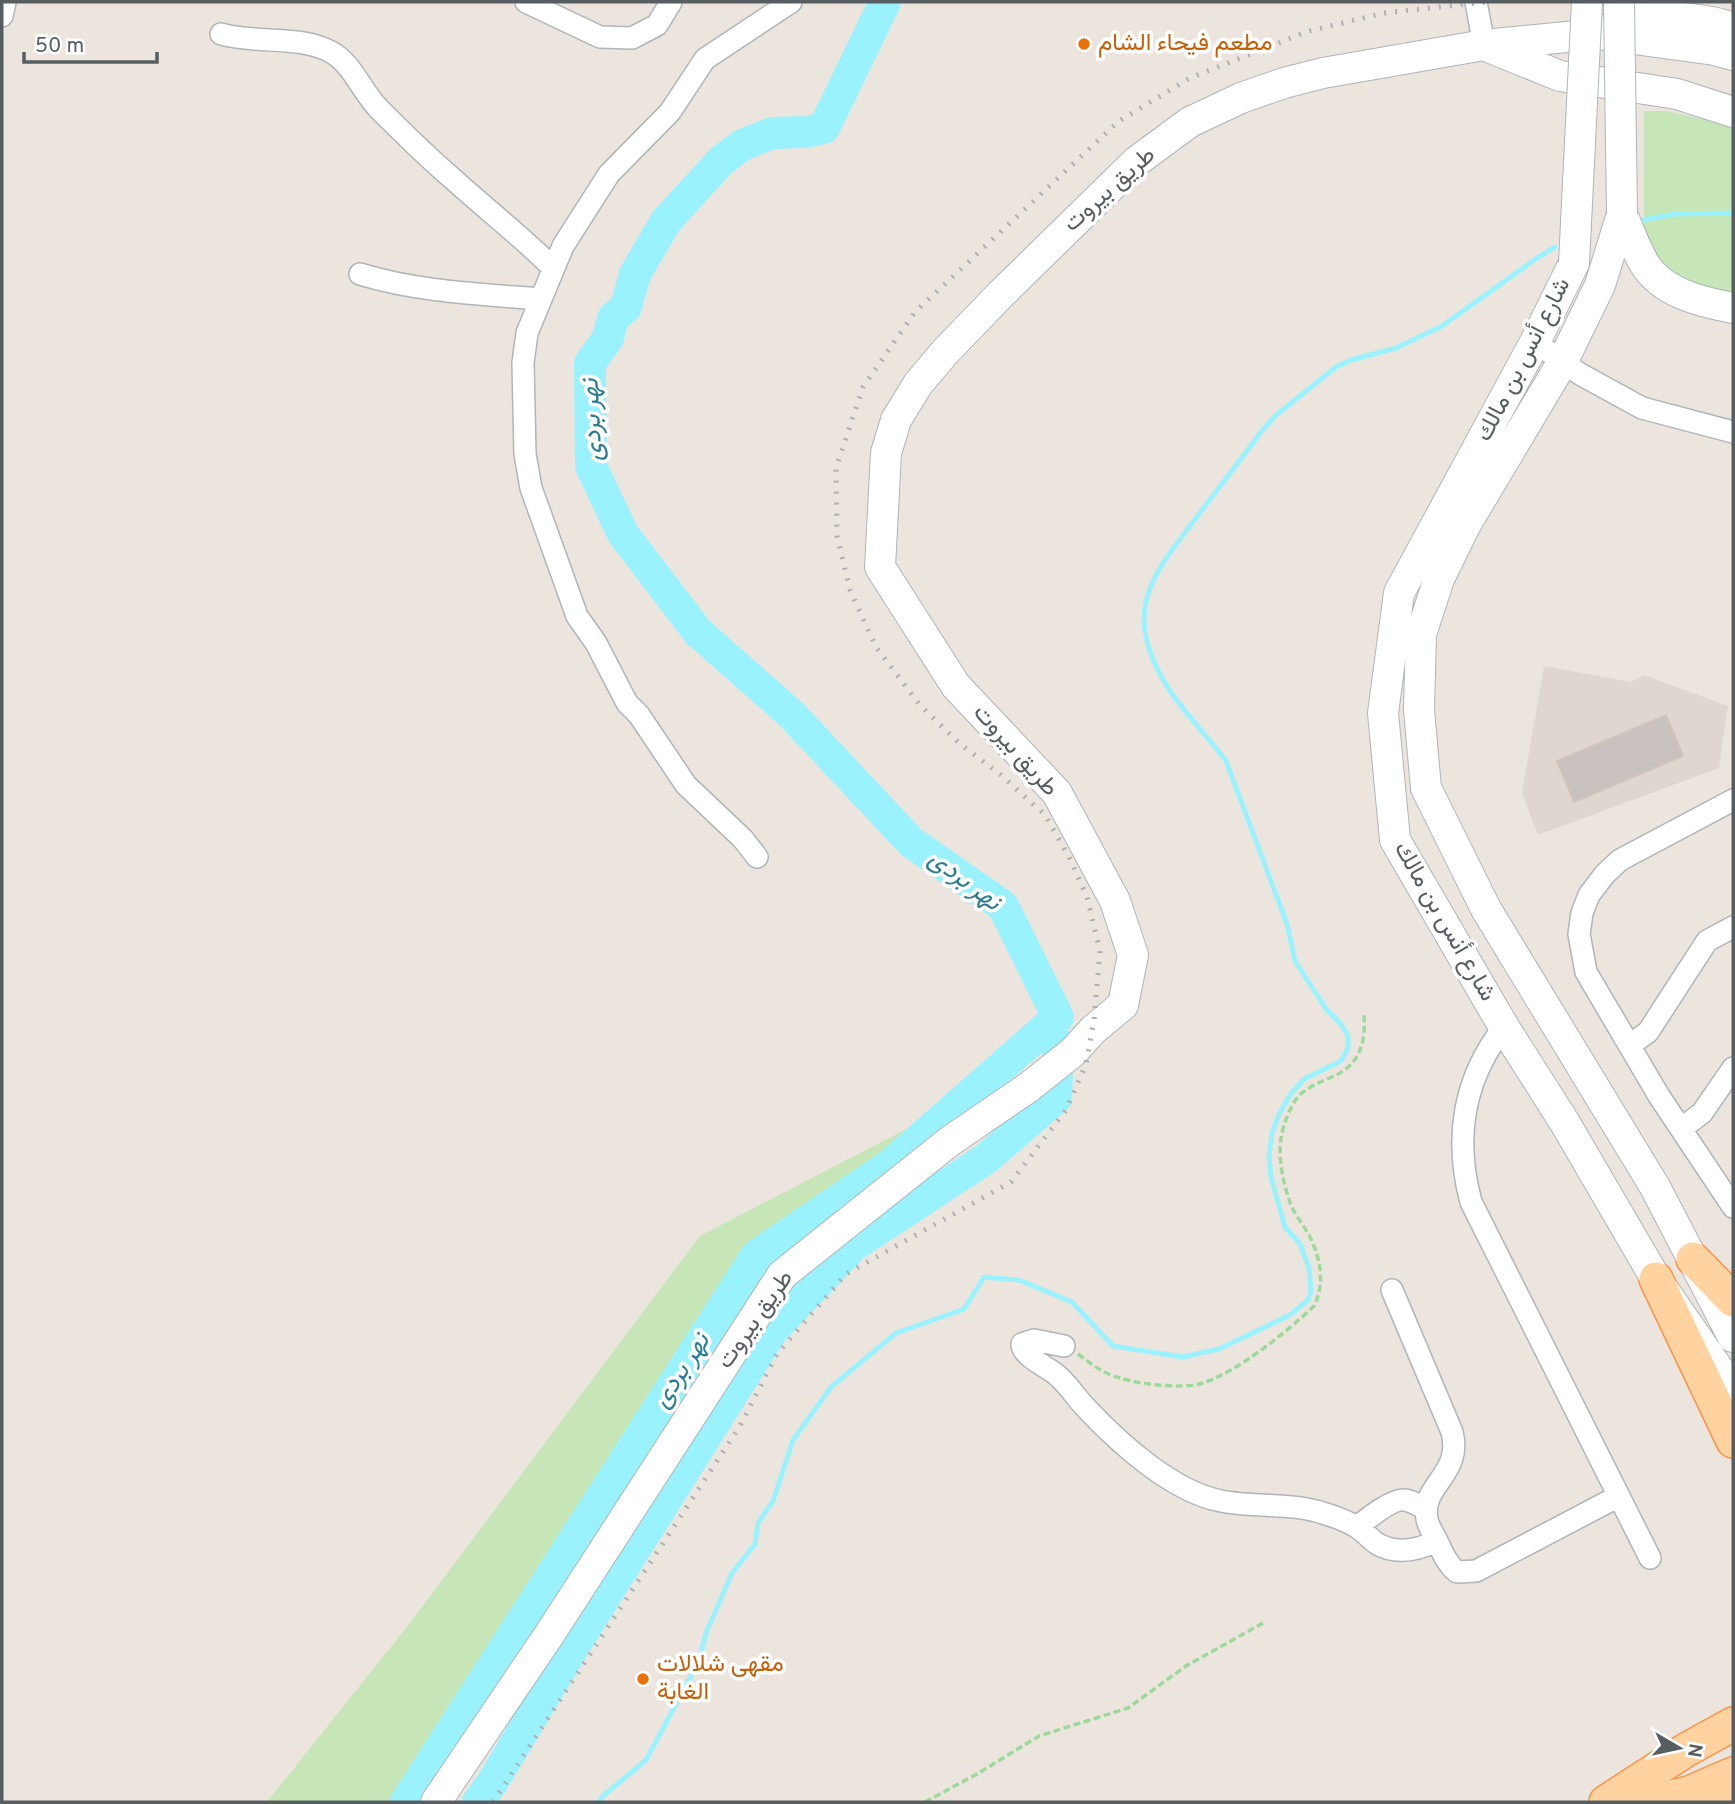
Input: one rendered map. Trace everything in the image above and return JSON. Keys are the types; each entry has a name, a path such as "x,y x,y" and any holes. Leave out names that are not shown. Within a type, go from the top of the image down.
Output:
{"main road":[{"name":"شارع أنس بن مالك","path":"1587,2 1574,263 1535,342 1399,593 1383,713 1395,839 1504,1027 1565,1123 1656,1279 1733,1390"},
{"path":"1619,2 1622,214 1643,263 1655,279 1675,291 1733,308"},
{"path":"1597,34 1637,18 1724,18"},
{"name":"طريق بيروت","path":"436,1802 549,1635 782,1275 950,1141 1073,1052 1093,1030 1123,1005 1133,955 1115,901 1057,793 956,686 880,567 886,453 896,420 918,384 999,295 1137,161 1189,122 1241,98 1323,73 1484,45 1597,34 1715,50 1733,55"},
{"path":"1484,45 1560,76 1676,94 1733,112"},
{"name":"شارع أنس بن مالك","path":"1622,214 1600,285 1562,363 1466,524 1439,579 1421,634 1419,710 1426,788 1486,909 1655,1187 1733,1338"},
{"path":"1693,1259 1733,1300"},
{"path":"1656,1279 1733,1441"},
{"path":"1605,1802 1686,1750 1733,1724"},
{"path":"1616,1802 1733,1749"},
{"path":"1649,1802 1689,1793 1733,1774"},
{"path":"1728,1802 1733,1800"}],"street":[{"path":"2,16 5,2"},
{"path":"526,2 600,37 632,38 657,25 671,2"},
{"path":"757,857 743,839 686,785 639,715 627,703 596,643 577,616 540,517 525,454 523,363 527,332 563,246 609,174 670,112 705,59 791,2"},
{"path":"1476,2 1484,45"},
{"path":"221,34 255,41 314,44 334,53 346,65 376,107 454,180 531,245 553,268"},
{"path":"360,274 392,284 540,299"},
{"path":"1535,342 1562,363 1642,408 1733,432"},
{"path":"1730,1193 1660,1096 1586,972 1579,934 1582,913 1589,895 1605,873 1620,860 1733,800"},
{"path":"1630,1045 1647,1032 1707,942 1733,927"},
{"path":"1504,1027 1479,1065 1469,1096 1462,1134 1466,1182 1471,1202 1650,1558"},
{"path":"1682,1129 1702,1112 1733,1068"},
{"path":"1392,1290 1452,1432 1455,1445 1448,1470 1430,1496 1426,1509 1427,1521 1449,1565 1457,1572 1476,1571 1619,1496"},
{"path":"1064,1346 1034,1340 1022,1344 1025,1354 1063,1380 1112,1434 1170,1479 1198,1494 1220,1501 1307,1507 1357,1527 1376,1543 1389,1549 1408,1550 1437,1541"},
{"path":"1357,1527 1371,1515 1399,1500 1407,1500 1426,1509"}],"path":[{"path":"1064,1346 1120,1379 1188,1386 1218,1376 1246,1359 1314,1306 1320,1295 1322,1281 1318,1260 1311,1238 1290,1203 1281,1163 1281,1139 1297,1098 1320,1081 1348,1069 1357,1058 1365,1030 1364,1014"},
{"path":"925,1802 977,1774 1039,1735 1128,1708 1186,1666 1263,1623"}],"shaded area":[{"path":"1544,666 1631,682 1644,675 1728,706 1719,768 1538,835 1522,793"}],"green space":[{"path":"1644,111 1666,111 1733,125 1733,297 1668,274 1644,235"},
{"path":"970,1096 859,1188 774,1269 423,1802 267,1802 410,1623 700,1236"}],"building":[{"path":"1666,715 1683,756 1574,802 1557,761"}],"waterway":[{"name":"نهر بردى","path":"406,1802 756,1256 890,1165 1058,1017 1003,906 911,842 792,715 698,632 623,534 591,466 590,363 608,338 613,318 626,307 635,274 666,221 721,161 742,145 772,133 806,132 824,128 885,2"},
{"path":"1638,221 1675,214 1733,213"},
{"path":"599,1802 646,1760 699,1661 706,1633 732,1573 755,1544 758,1523 773,1501 793,1440 831,1387 896,1333 964,1309 984,1277 1019,1280 1072,1302 1113,1346 1183,1357 1219,1349 1290,1315 1308,1300 1311,1292 1309,1268 1300,1244 1285,1227 1271,1177 1269,1156 1272,1133 1290,1095 1304,1079 1341,1061 1348,1048 1348,1036 1341,1024 1326,1009 1295,961 1287,924 1226,761 1175,698 1150,652 1145,630 1149,591 1168,556 1275,416 1336,367 1351,360 1396,348 1442,326 1555,247"},
{"path":"478,1802 772,1331 853,1246 987,1158 1056,1098 1058,1043"}],"railway":[{"path":"493,1802 740,1426 777,1354 846,1274 1011,1182 1066,1110 1086,1064 1094,1020 1100,951 1087,897 1069,857 1045,815 1001,775 959,743 919,704 876,647 850,590 837,536 836,468 863,387 915,312 1119,121 1190,78 1309,31 1384,13 1486,2"}],"place":[{"name":"مطعم فيحاء الشام","path":"1084,44"},
{"name":"مقهى شلالات الغابة","path":"643,1679"}]}
